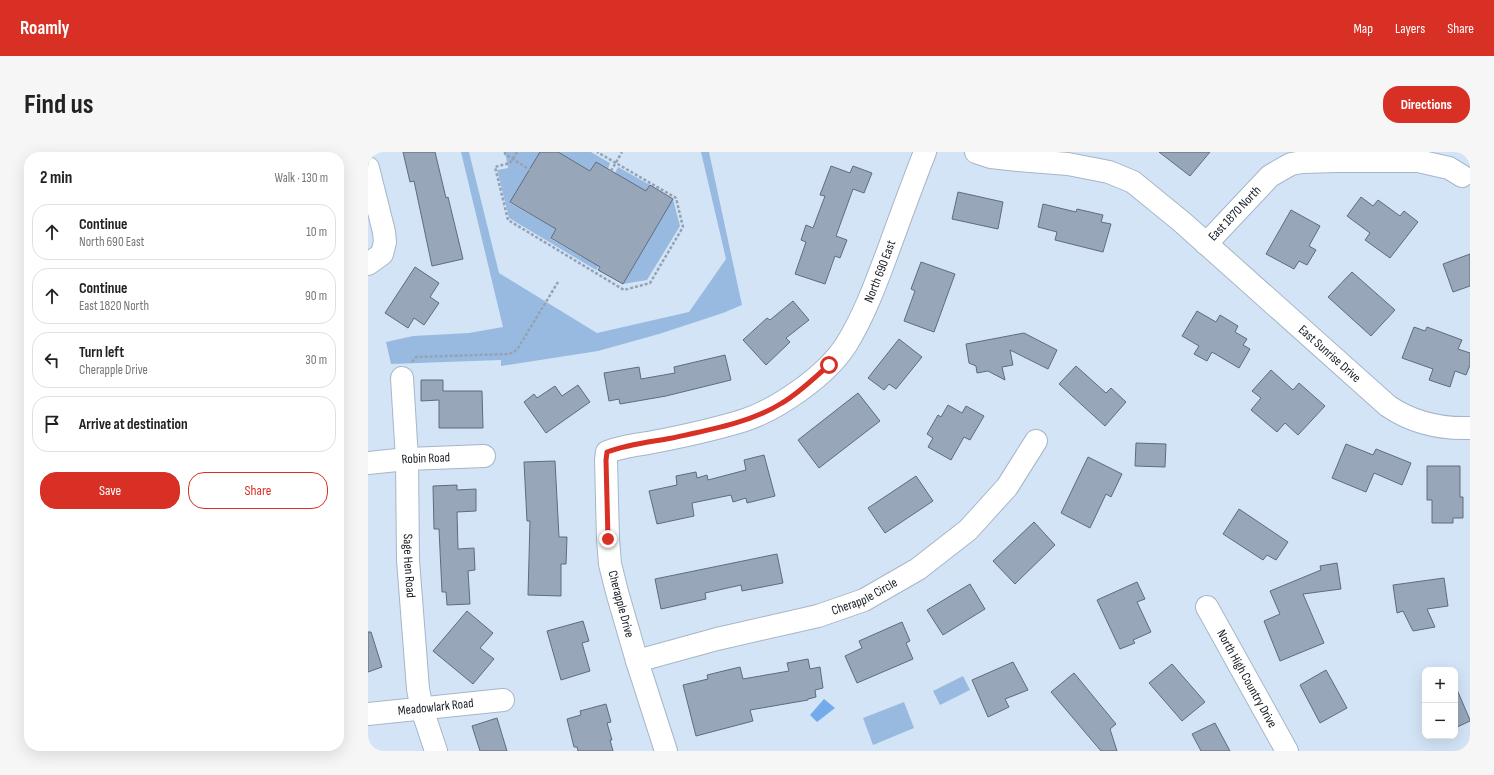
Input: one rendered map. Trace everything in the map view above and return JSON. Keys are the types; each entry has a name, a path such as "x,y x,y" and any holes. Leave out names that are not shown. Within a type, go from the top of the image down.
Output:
{"street":[{"name":"North 690 East","path":"607,452 621,447 685,435 742,421 759,415 782,403 829,365 845,346 862,315 874,288 925,152"},
{"name":"East 1870 North","path":"976,152 990,157 1068,164 1111,173 1133,182 1182,222 1206,244 1270,176 1291,164 1324,161 1418,161 1449,168 1462,176"},
{"path":"368,168 384,232 385,242 375,259"},
{"name":"East Sunrise Drive","path":"1206,244 1388,406 1400,414 1431,426 1451,429 1470,428"},
{"name":"Sage Hen Road","path":"402,378 407,459 408,560 418,689 422,709 436,751"},
{"name":"Cherapple Circle","path":"637,661 717,639 818,616 864,600 918,569 968,530 1007,487 1036,441"},
{"name":"Cherapple Drive","path":"607,452 608,539 610,564 637,661 666,751"},
{"name":"Robin Road","path":"368,463 407,459 484,456"},
{"name":"North High Country Drive","path":"1207,607 1287,751"},
{"name":"Meadowlark Road","path":"368,714 503,700"}],"path":[{"path":"505,152 505,154 530,170"},
{"path":"517,152 510,163 495,167 508,220 624,290 650,283 683,227 676,198 597,152"},
{"path":"611,171 622,152"},
{"path":"402,378 412,370 412,361 416,357 509,354 514,352 518,348 558,282"}],"shaded area":[{"path":"461,152 469,152 499,273 597,333 689,312 726,259 701,152 709,152 742,305 723,313 659,334 598,351 501,366 501,360 391,364 386,342 413,336 469,333 503,327"},
{"path":"505,152 540,152 510,203 556,229 551,239 582,257 601,263 596,270 509,218 497,170 508,168"},
{"path":"558,152 591,152 610,163 608,169 596,162 590,171"},
{"path":"618,167 650,185 641,200 625,179 615,173"},
{"path":"673,199 680,226 647,280 623,284"},
{"path":"963,676 970,690 940,705 933,691"},
{"path":"824,699 835,708 817,722 810,715"},
{"path":"904,702 914,728 873,745 863,718"}],"building":[{"path":"403,152 435,152 463,259 432,266 414,181 410,182"},
{"path":"540,152 558,152 590,171 596,162 646,191 650,185 673,199 623,284 598,270 600,267 551,238 556,229 510,202"},
{"path":"1159,152 1210,152 1190,176"},
{"path":"831,166 850,173 853,166 872,173 864,193 853,189 836,236 847,240 840,258 835,256 825,284 795,274 806,242 801,240 806,225 813,228 825,196 820,195"},
{"path":"958,192 1003,202 998,229 952,219"},
{"path":"1361,197 1373,206 1378,200 1400,216 1404,211 1418,222 1390,258 1365,240 1370,233 1347,216"},
{"path":"1043,204 1076,212 1077,209 1103,215 1101,222 1111,224 1103,252 1055,240 1057,232 1038,227"},
{"path":"1291,210 1320,226 1309,246 1316,250 1307,265 1299,261 1294,269 1266,254"},
{"path":"1470,254 1470,286 1453,292 1443,264"},
{"path":"921,262 955,274 934,332 904,321 915,291 911,289"},
{"path":"415,267 439,283 430,297 439,303 424,325 414,318 408,328 385,313"},
{"path":"1352,272 1395,310 1371,336 1328,297"},
{"path":"793,301 809,320 786,338 790,342 766,365 743,340 767,318 770,320"},
{"path":"1197,311 1216,322 1220,315 1238,326 1235,332 1247,339 1243,345 1250,349 1239,368 1212,352 1207,361 1194,354 1199,346 1182,336"},
{"path":"1414,327 1425,331 1427,327 1462,340 1458,349 1470,353 1470,365 1466,375 1455,371 1450,387 1429,380 1433,369 1402,358"},
{"path":"1024,333 1057,350 1048,369 1010,350 1013,365 1002,367 1005,380 988,371 977,373 976,366 969,363 966,344"},
{"path":"899,339 922,357 896,389 889,384 884,390 868,378"},
{"path":"725,355 731,380 666,396 620,404 619,399 609,401 604,373 639,367 641,379 675,373 674,367"},
{"path":"1076,366 1106,393 1111,388 1126,402 1105,426 1059,384"},
{"path":"1271,370 1293,390 1299,383 1325,406 1298,435 1285,423 1277,432 1251,410 1261,398 1252,391"},
{"path":"421,380 443,380 443,391 482,391 483,428 439,428 439,400 421,401"},
{"path":"578,385 590,402 546,433 524,402 534,394 537,398 555,386 562,396"},
{"path":"858,393 880,421 819,468 798,440"},
{"path":"948,405 962,413 966,406 984,416 970,440 964,437 951,460 928,447 933,438 927,434 938,415 941,417"},
{"path":"1136,443 1166,444 1165,467 1135,466"},
{"path":"1346,444 1373,455 1376,449 1411,463 1402,485 1374,473 1366,492 1332,478"},
{"path":"764,455 775,496 747,503 746,498 733,502 731,495 692,503 694,516 657,524 649,491 677,485 676,476 696,472 697,478 707,475 708,480 746,470 744,460"},
{"path":"1088,457 1122,474 1111,497 1106,494 1090,528 1061,513"},
{"path":"555,461 559,537 567,537 566,564 561,564 561,596 528,595 530,521 527,521 524,462"},
{"path":"1427,466 1460,466 1460,497 1463,497 1463,518 1453,518 1453,523 1432,523 1432,500 1427,500"},
{"path":"916,476 933,501 885,533 868,508"},
{"path":"457,485 457,490 476,489 476,511 457,512 458,549 474,548 475,570 468,571 470,604 447,605 446,592 442,592 439,529 434,529 433,486"},
{"path":"1239,509 1288,542 1276,560 1267,555 1263,560 1223,534"},
{"path":"1034,522 1055,545 1015,584 993,561"},
{"path":"777,554 783,583 742,591 741,585 705,593 706,599 661,609 655,579"},
{"path":"1337,563 1341,589 1303,594 1324,643 1280,661 1264,621 1280,614 1270,591 1321,570 1320,566"},
{"path":"1444,578 1448,606 1427,609 1435,627 1413,631 1403,611 1397,613 1393,585"},
{"path":"1137,582 1145,599 1137,602 1151,632 1133,640 1135,643 1120,649 1097,600"},
{"path":"970,584 985,609 943,635 927,610"},
{"path":"467,611 493,633 480,648 494,659 473,684 433,651"},
{"path":"583,621 589,641 582,643 590,671 561,680 547,631"},
{"path":"902,622 910,641 906,643 913,659 857,683 845,656 862,648 859,641"},
{"path":"368,632 371,632 382,667 368,672"},
{"path":"808,659 810,669 820,667 823,688 815,690 816,697 808,700 750,710 753,721 696,736 683,685 708,679 707,675 740,667 743,679 789,671 787,663"},
{"path":"1013,662 1028,690 1005,699 1009,707 988,717 972,680"},
{"path":"1172,664 1205,702 1182,721 1149,683"},
{"path":"1326,670 1347,708 1320,723 1300,685"},
{"path":"1074,673 1116,724 1110,729 1117,751 1101,751 1051,692"},
{"path":"1458,692 1470,720 1458,727"},
{"path":"606,704 611,722 607,723 612,740 610,740 613,751 578,751 577,747 574,747 567,719 581,715 580,711"},
{"path":"497,718 507,751 480,751 472,726"},
{"path":"1215,723 1230,751 1201,751 1192,734"}],"route":[{"path":"608,539 607,452 621,447 704,431 759,415 782,403 829,365"}]}
